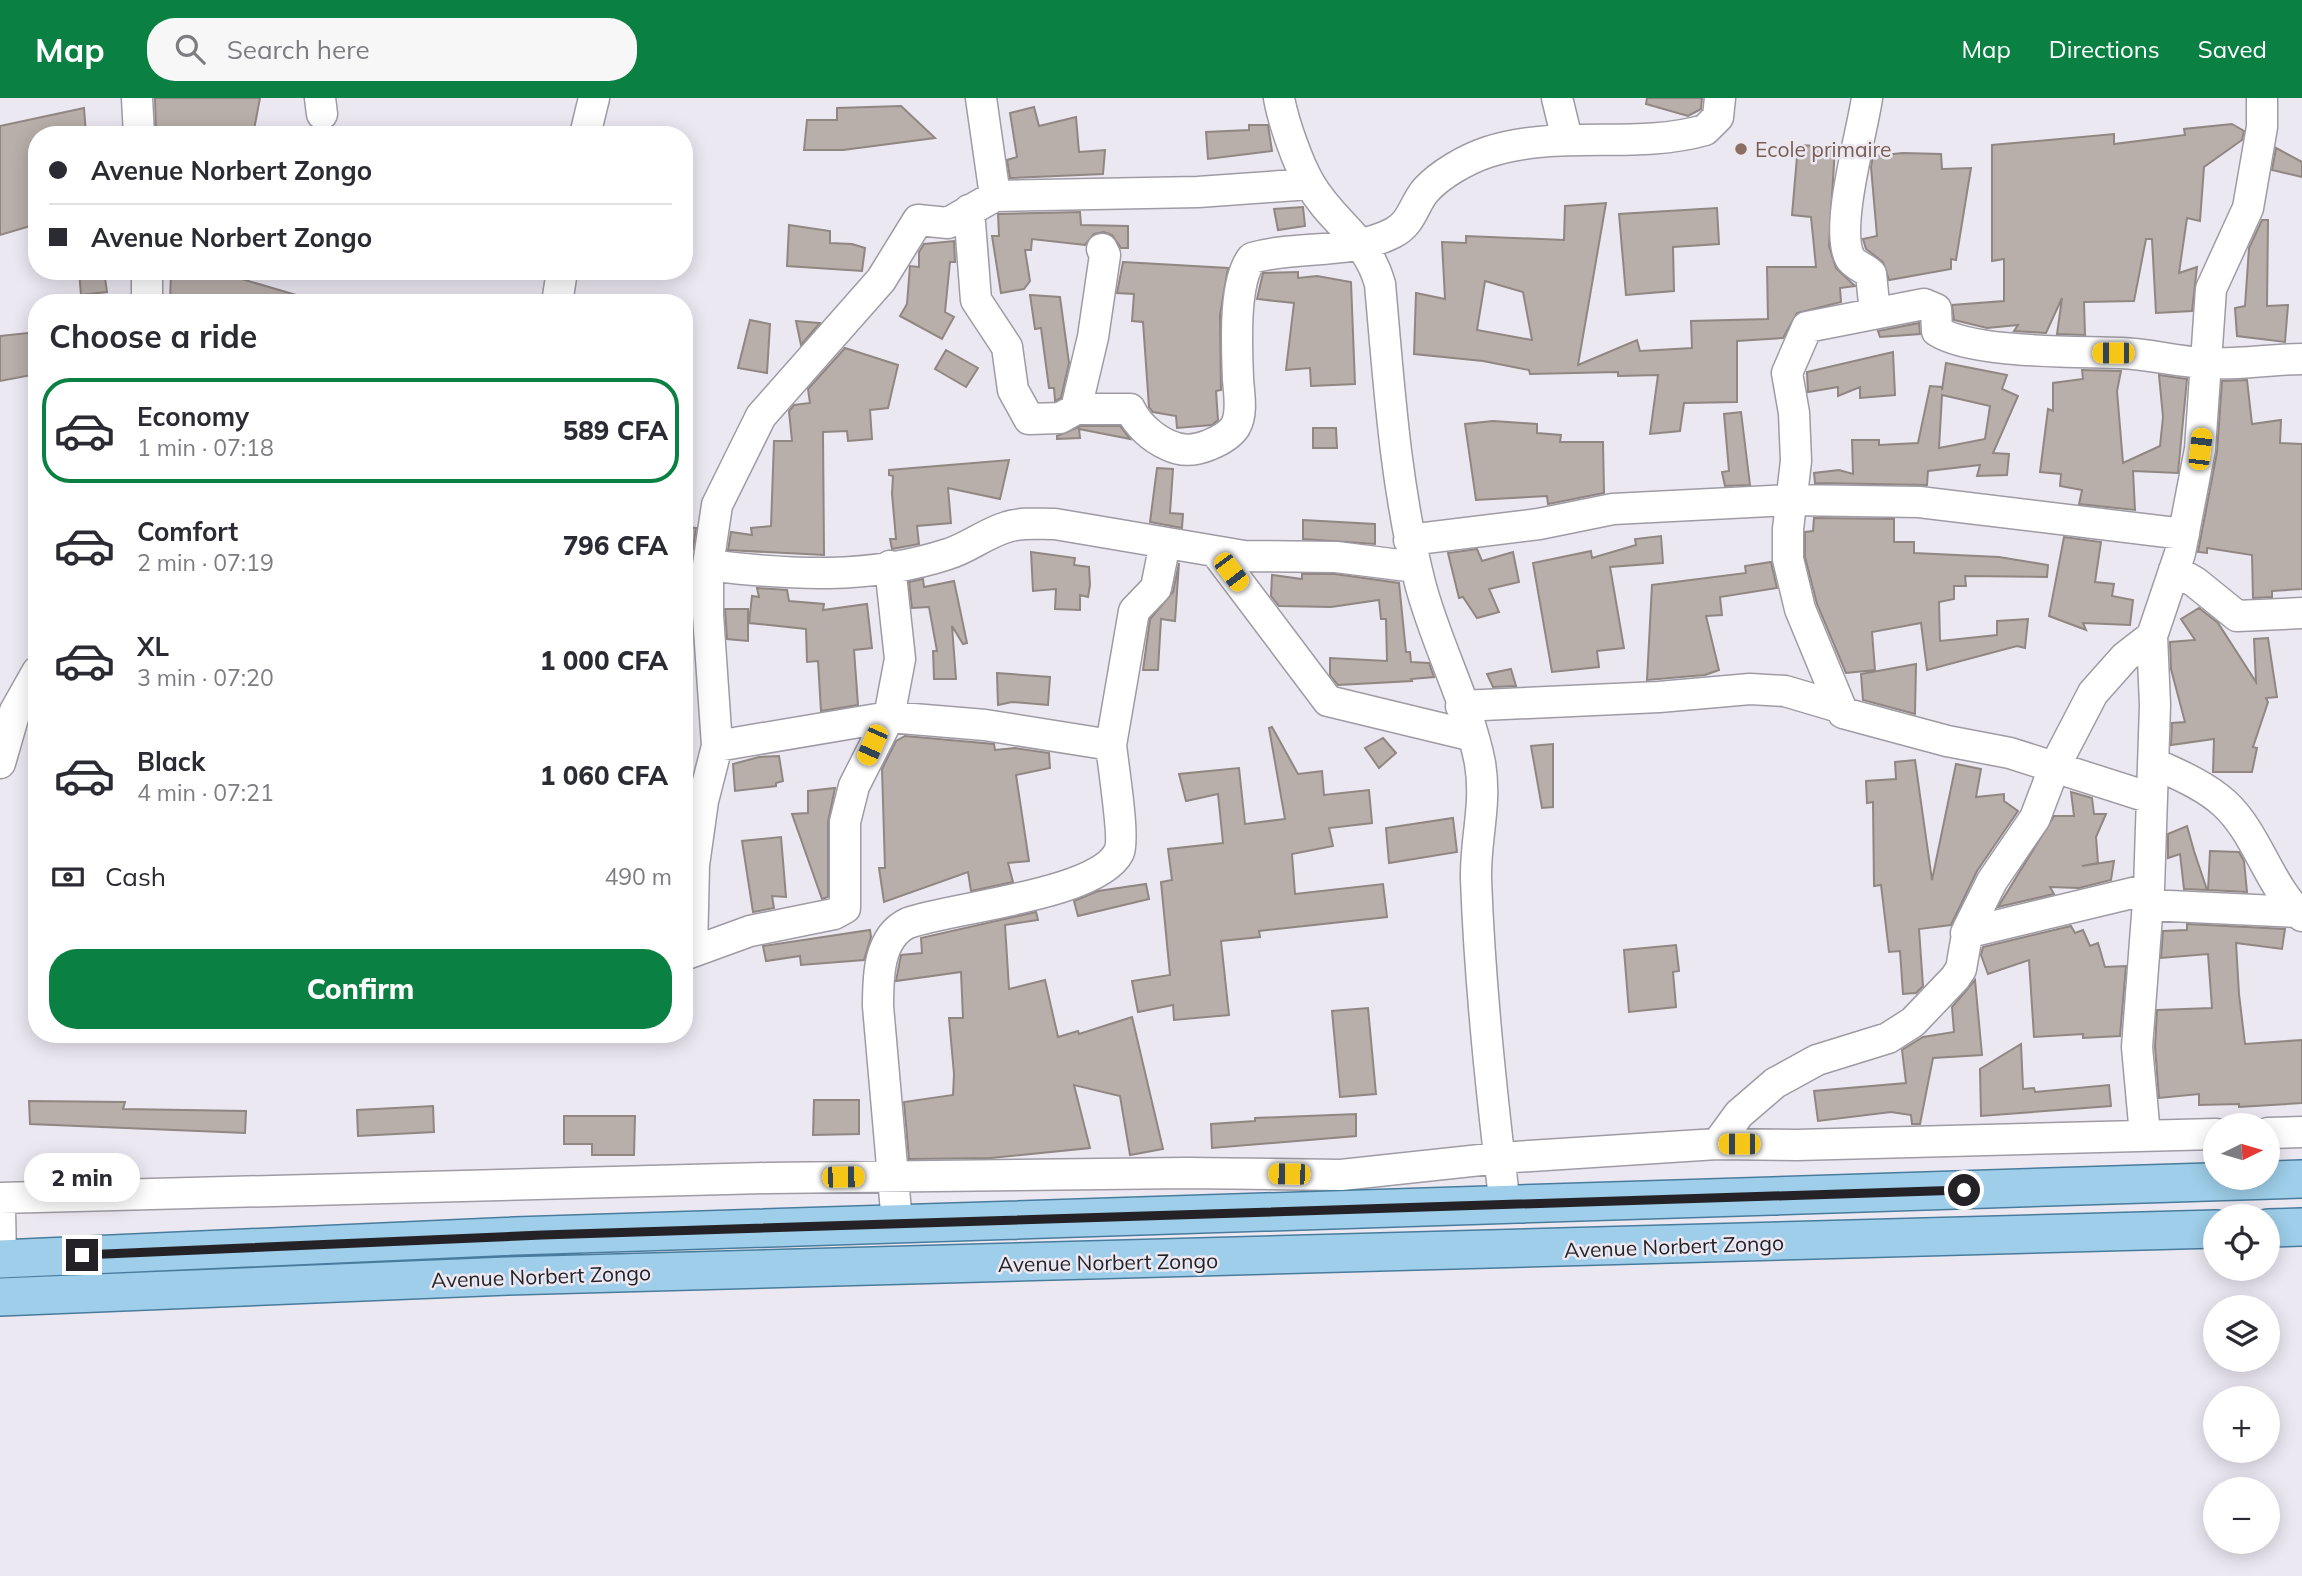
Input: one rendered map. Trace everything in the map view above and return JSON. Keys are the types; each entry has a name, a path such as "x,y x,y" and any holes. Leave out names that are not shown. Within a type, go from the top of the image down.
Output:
{"main road":[{"name":"Avenue Norbert Zongo","path":"1,1259 897,1223 2302,1179"},
{"path":"2280,1228 2302,1227"},
{"name":"Avenue Norbert Zongo","path":"0,1297 509,1276 2203,1229"}],"street":[{"path":"137,98 139,126"},
{"path":"587,126 594,98"},
{"path":"981,98 995,196"},
{"path":"1279,98 1310,184 1345,229 1362,243 1371,257 1380,284 1395,457 1412,554 1473,736 1484,799 1476,877 1484,1016 1505,1206"},
{"path":"1557,98 1567,139"},
{"path":"969,210 976,300 1007,348 1013,390 1022,410 1030,419 1039,421 1060,418 1076,409 1130,409 1135,420 1148,432 1175,448 1197,450 1217,442 1237,425 1240,412 1237,345 1244,269 1252,258 1377,240 1405,225 1426,190 1463,163 1504,148 1567,139 1665,136 1706,130 1718,117 1720,98"},
{"path":"1867,98 1848,197 1847,241 1852,260 1871,274 1875,313"},
{"path":"2145,1135 2137,1047 2148,897 2156,693 2152,636 2184,534 2203,428 2211,289 2248,208 2262,127 2262,98"},
{"path":"693,880 703,801 717,746 701,552 717,505 726,481 761,416 881,280 918,220 948,223 995,196 1198,192 1310,184"},
{"path":"1076,409 1093,337 1105,255 1102,249"},
{"path":"1839,707 1793,587 1787,541 1796,461 1794,413 1787,373 1806,328 1930,304 1936,309 1937,331 1959,339 2061,353 2122,353 2207,363 2257,364 2302,359"},
{"path":"701,552 783,574 848,574 948,554 1006,527 1055,524 1244,556 1412,554 1613,509 1792,500 1919,502 2184,534"},
{"path":"897,1223 878,1006 878,977 886,945 898,928 908,923 1069,885 1097,873 1114,858 1121,840 1111,745 1134,611 1156,588 1165,543"},
{"path":"1215,551 1328,701 1473,736"},
{"path":"693,951 750,931 843,911 845,822 854,786 889,717 901,659 890,566"},
{"path":"2174,570 2195,582 2237,616 2302,613"},
{"path":"1717,1144 1739,1114 1775,1083 1817,1060 1888,1038 1913,1022 1958,975 1966,933 1992,881 2035,818 2054,768 2101,682 2152,636"},
{"path":"0,763 15,712 28,688"},
{"path":"1461,706 1659,697 1750,689 1785,691 1839,707 1851,717 2010,753 2151,798"},
{"path":"717,746 889,717 1009,728 1111,745"},
{"path":"2153,763 2193,782 2225,803 2300,914"},
{"path":"1966,933 2148,897 2300,914"},
{"path":"2280,1133 2302,1132"},
{"path":"0,1198 893,1176 1187,1173 1340,1175 1499,1158 1717,1144 1797,1146 2203,1134"},
{"path":"0,1210 1,1259"}],"building":[{"path":"155,98 260,98 255,126 156,126"},
{"path":"1647,98 1702,98 1701,109 1688,116 1646,104"},
{"path":"901,106 935,138 843,150 804,150 807,120 837,120 837,108"},
{"path":"1034,107 1039,126 1076,117 1079,152 1105,150 1103,174 1010,178 1007,160 1017,157 1010,113"},
{"path":"84,108 85,126 28,126 28,227 0,235 0,126"},
{"path":"2232,124 2244,131 2242,140 2204,167 2200,221 2187,218 2179,273 2197,267 2192,311 2156,313 2152,239 2146,239 2134,301 2084,302 2085,335 2057,334 2062,298 2046,333 2014,331 2018,325 1987,328 1954,320 1952,305 2004,301 2004,259 1992,261 1992,145 2114,134 2114,144 2185,135 2184,129"},
{"path":"1249,125 1268,125 1272,151 1208,159 1206,132 1249,130"},
{"path":"1798,145 1835,147 1829,246 1836,268 1855,286 1840,288 1841,302 1797,313 1783,338 1737,341 1737,402 1684,403 1680,431 1650,434 1658,375 1618,376 1618,372 1530,374 1529,370 1483,361 1414,354 1416,293 1445,299 1442,242 1466,243 1466,236 1564,240 1565,206 1606,203 1578,365 1637,340 1640,351 1692,348 1691,321 1768,319 1767,267 1816,267 1811,217 1792,215","holes":["1485,281 1523,292 1532,340 1477,330"]},
{"path":"2276,148 2302,162 2302,177 2272,170"},
{"path":"1903,153 1941,154 1942,169 1971,168 1956,260 1951,259 1951,269 1889,280 1883,262 1866,249 1863,239 1877,236 1871,167 1873,156"},
{"path":"1303,207 1305,226 1278,230 1274,209"},
{"path":"1717,208 1719,244 1673,247 1674,291 1626,295 1619,214"},
{"path":"1080,212 1081,225 1128,226 1128,248 1121,248 1112,235 1104,232 1094,234 1085,245 1032,239 1031,250 1025,250 1030,281 1024,289 1001,293 992,236 999,236 998,214"},
{"path":"2262,220 2268,220 2267,306 2288,305 2285,342 2237,336 2235,308 2245,306 2249,248"},
{"path":"789,225 830,231 830,243 852,244 865,248 862,271 787,266"},
{"path":"954,241 955,262 950,262 945,312 954,317 942,339 900,316 907,304 910,266 919,267 919,252 924,244"},
{"path":"1123,262 1228,268 1220,315 1221,390 1216,391 1218,420 1212,425 1177,428 1176,416 1153,412 1149,407 1143,322 1132,321 1134,294 1117,293"},
{"path":"1298,272 1298,278 1317,276 1351,282 1355,384 1311,386 1310,368 1286,370 1294,303 1257,299 1263,273"},
{"path":"80,280 105,280 107,292 81,294"},
{"path":"171,280 245,280 293,294 170,294"},
{"path":"1030,295 1060,297 1069,363 1061,398 1055,401 1054,388 1049,388 1041,328 1035,329"},
{"path":"750,320 770,324 767,373 738,368"},
{"path":"796,321 820,323 801,345"},
{"path":"1919,323 1920,334 1880,337 1878,331"},
{"path":"28,333 28,376 0,381 0,336"},
{"path":"845,348 898,365 888,408 870,410 872,439 848,441 847,431 823,432 824,555 728,550 731,532 752,535 751,528 771,526 774,441 792,441 789,411 794,405 810,403 808,389"},
{"path":"946,350 978,368 966,387 935,369"},
{"path":"1893,352 1895,395 1860,398 1860,387 1838,396 1838,387 1808,392 1807,372"},
{"path":"1946,363 2007,375 2002,389 2018,396 1993,453 2009,454 2007,475 1977,476 1980,465 1928,471 1927,485 1815,483 1814,473 1839,470 1853,474 1852,440 1879,440 1879,445 1918,443 1930,386 1942,387 1942,390","holes":["1942,395 1990,406 1985,439 1939,448"]},
{"path":"2082,370 2121,371 2117,391 2123,463 2160,446 2163,417 2159,375 2187,379 2178,473 2133,471 2135,510 2079,504 2082,490 2060,486 2061,474 2040,472 2048,409 2053,411 2053,383 2083,379"},
{"path":"2247,380 2252,424 2281,420 2280,443 2302,444 2302,589 2272,591 2272,597 2253,598 2252,555 2207,548 2207,553 2198,552 2217,452 2222,381"},
{"path":"1741,412 1750,485 1725,486 1722,472 1729,471 1724,414"},
{"path":"1493,421 1537,424 1537,433 1561,435 1560,442 1603,442 1604,493 1548,504 1547,496 1476,500 1465,424"},
{"path":"1081,426 1120,426 1130,439 1079,429 1080,438 1057,439 1057,436"},
{"path":"1313,428 1336,428 1337,448 1313,448"},
{"path":"1009,460 1000,499 948,488 951,523 917,526 919,544 892,549 890,539 896,539 893,476 889,475 889,470"},
{"path":"1157,468 1173,469 1170,513 1183,514 1182,528 1150,522"},
{"path":"1814,518 1894,519 1894,542 1914,542 1914,553 1999,557 2048,565 2047,577 1965,576 1966,586 1954,586 1954,599 1939,602 1940,641 1997,635 1997,621 2028,619 2025,648 2017,646 1927,670 1921,623 1872,632 1875,670 1846,673 1817,604 1805,557 1805,532 1813,531"},
{"path":"1303,520 1375,524 1375,544 1303,539"},
{"path":"693,528 696,528 693,549"},
{"path":"1661,536 1663,563 1610,567 1624,648 1597,651 1599,667 1552,672 1533,563 1591,551 1592,558 1636,545 1635,539"},
{"path":"2064,537 2101,542 2095,582 2114,584 2112,596 2133,600 2130,625 2083,623 2086,630 2049,616"},
{"path":"1477,549 1482,561 1513,552 1519,582 1489,589 1499,612 1477,618 1463,597 1459,598 1448,553"},
{"path":"1031,552 1075,558 1074,565 1089,567 1088,597 1080,595 1080,610 1055,609 1056,589 1033,591"},
{"path":"1771,562 1777,588 1720,597 1722,615 1706,616 1719,670 1705,675 1647,680 1652,585 1746,573 1745,566"},
{"path":"1179,563 1175,621 1161,619 1158,670 1143,670 1150,619 1173,592"},
{"path":"1302,574 1335,574 1399,583 1406,652 1410,652 1411,662 1429,663 1434,677 1411,679 1412,681 1338,685 1330,675 1330,658 1387,661 1386,619 1381,619 1379,600 1331,607 1279,606 1271,596 1272,575 1302,579"},
{"path":"923,579 924,587 954,581 967,643 963,644 952,626 956,679 934,679 933,651 937,651 929,607 912,608 909,582"},
{"path":"757,588 787,590 789,601 824,604 823,610 867,604 872,648 854,650 858,705 821,711 818,661 807,662 806,629 749,623 752,596 759,597"},
{"path":"2199,608 2218,623 2256,682 2254,639 2268,638 2277,697 2266,698 2268,702 2253,747 2257,748 2252,772 2213,772 2214,739 2171,745 2172,723 2185,722 2171,669 2170,642 2195,640 2181,619"},
{"path":"725,609 748,609 748,641 727,639"},
{"path":"1916,664 1915,714 1863,700 1861,674"},
{"path":"1511,669 1516,686 1493,687 1487,674"},
{"path":"997,673 1050,677 1048,705 1012,702 998,705"},
{"path":"1272,727 1298,774 1322,771 1324,795 1369,790 1372,823 1329,828 1333,846 1292,854 1295,894 1383,884 1387,917 1259,931 1260,937 1221,941 1229,1015 1174,1020 1173,1005 1138,1012 1132,981 1170,975 1161,882 1172,880 1168,849 1223,843 1218,794 1186,801 1179,774 1239,768 1245,824 1285,819 1269,728"},
{"path":"905,736 994,744 995,750 1015,748 1049,753 1050,768 1016,775 1029,861 1008,863 1013,882 971,891 968,872 884,902 879,868 885,868 882,769 896,741"},
{"path":"1383,738 1396,753 1379,768 1365,748"},
{"path":"1553,744 1553,807 1542,808 1531,746"},
{"path":"779,756 783,781 776,783 776,786 735,791 733,764 759,757"},
{"path":"1915,760 1932,880 1956,764 1981,769 1976,797 2004,794 2004,801 2018,811 1977,871 1951,925 1919,929 1923,986 1916,993 1903,994 1900,951 1889,952 1881,885 1874,886 1873,802 1867,803 1866,781 1896,779 1895,762"},
{"path":"835,788 828,822 828,897 822,899 792,814 808,813 808,791"},
{"path":"2071,792 2092,798 2094,814 2106,814 2096,837 2098,863 2082,866 2114,861 2111,880 2079,888 2050,887 2054,894 1998,907 2054,816 2074,816"},
{"path":"1453,818 1457,852 1389,863 1386,828"},
{"path":"2187,826 2207,890 2184,889 2180,854 2168,858 2168,834"},
{"path":"781,837 786,897 772,896 774,908 753,912 742,841"},
{"path":"2210,851 2239,852 2244,861 2247,892 2208,890"},
{"path":"1146,884 1149,899 1078,916 1074,901 1098,891"},
{"path":"1036,912 1038,920 1005,925 1009,989 1045,980 1058,1037 1078,1031 1079,1034 1132,1017 1163,1149 1130,1155 1120,1096 1074,1085 1090,1148 991,1158 909,1159 904,1102 953,1095 949,1018 963,1018 961,972 896,981 901,955 922,953 921,938"},
{"path":"2187,924 2285,929 2282,949 2236,943 2239,994 2245,1044 2302,1040 2302,1103 2239,1107 2239,1104 2199,1105 2199,1094 2159,1098 2155,1047 2157,1010 2212,1008 2208,954 2161,958 2163,931 2187,930"},
{"path":"2071,926 2075,933 2083,930 2090,946 2098,943 2105,967 2126,966 2120,1036 2083,1038 2083,1034 2034,1037 2029,960 1988,974 1981,955 1983,947"},
{"path":"870,930 871,937 864,960 801,965 800,956 766,961 763,946"},
{"path":"1676,945 1679,971 1673,972 1676,1007 1629,1012 1624,950"},
{"path":"1975,980 1982,1055 1933,1058 1920,1124 1912,1124 1911,1115 1891,1112 1818,1121 1814,1091 1906,1083 1902,1050 1923,1037 1954,1032 1952,1007"},
{"path":"1368,1008 1376,1094 1340,1097 1332,1011"},
{"path":"2021,1044 2023,1089 2034,1088 2035,1092 2109,1085 2111,1106 1981,1116 1980,1069"},
{"path":"814,1100 859,1100 859,1134 813,1135"},
{"path":"29,1101 125,1102 123,1109 246,1111 245,1133 30,1124"},
{"path":"433,1106 434,1132 358,1136 357,1110"},
{"path":"1356,1114 1356,1136 1212,1148 1211,1124 1255,1121 1255,1118"},
{"path":"564,1116 635,1116 634,1155 592,1155 592,1144 564,1144"}],"place":[{"name":"Ecole primaire","path":"1741,149"}],"route":[{"path":"82,1255 542,1235 1964,1190"}]}
